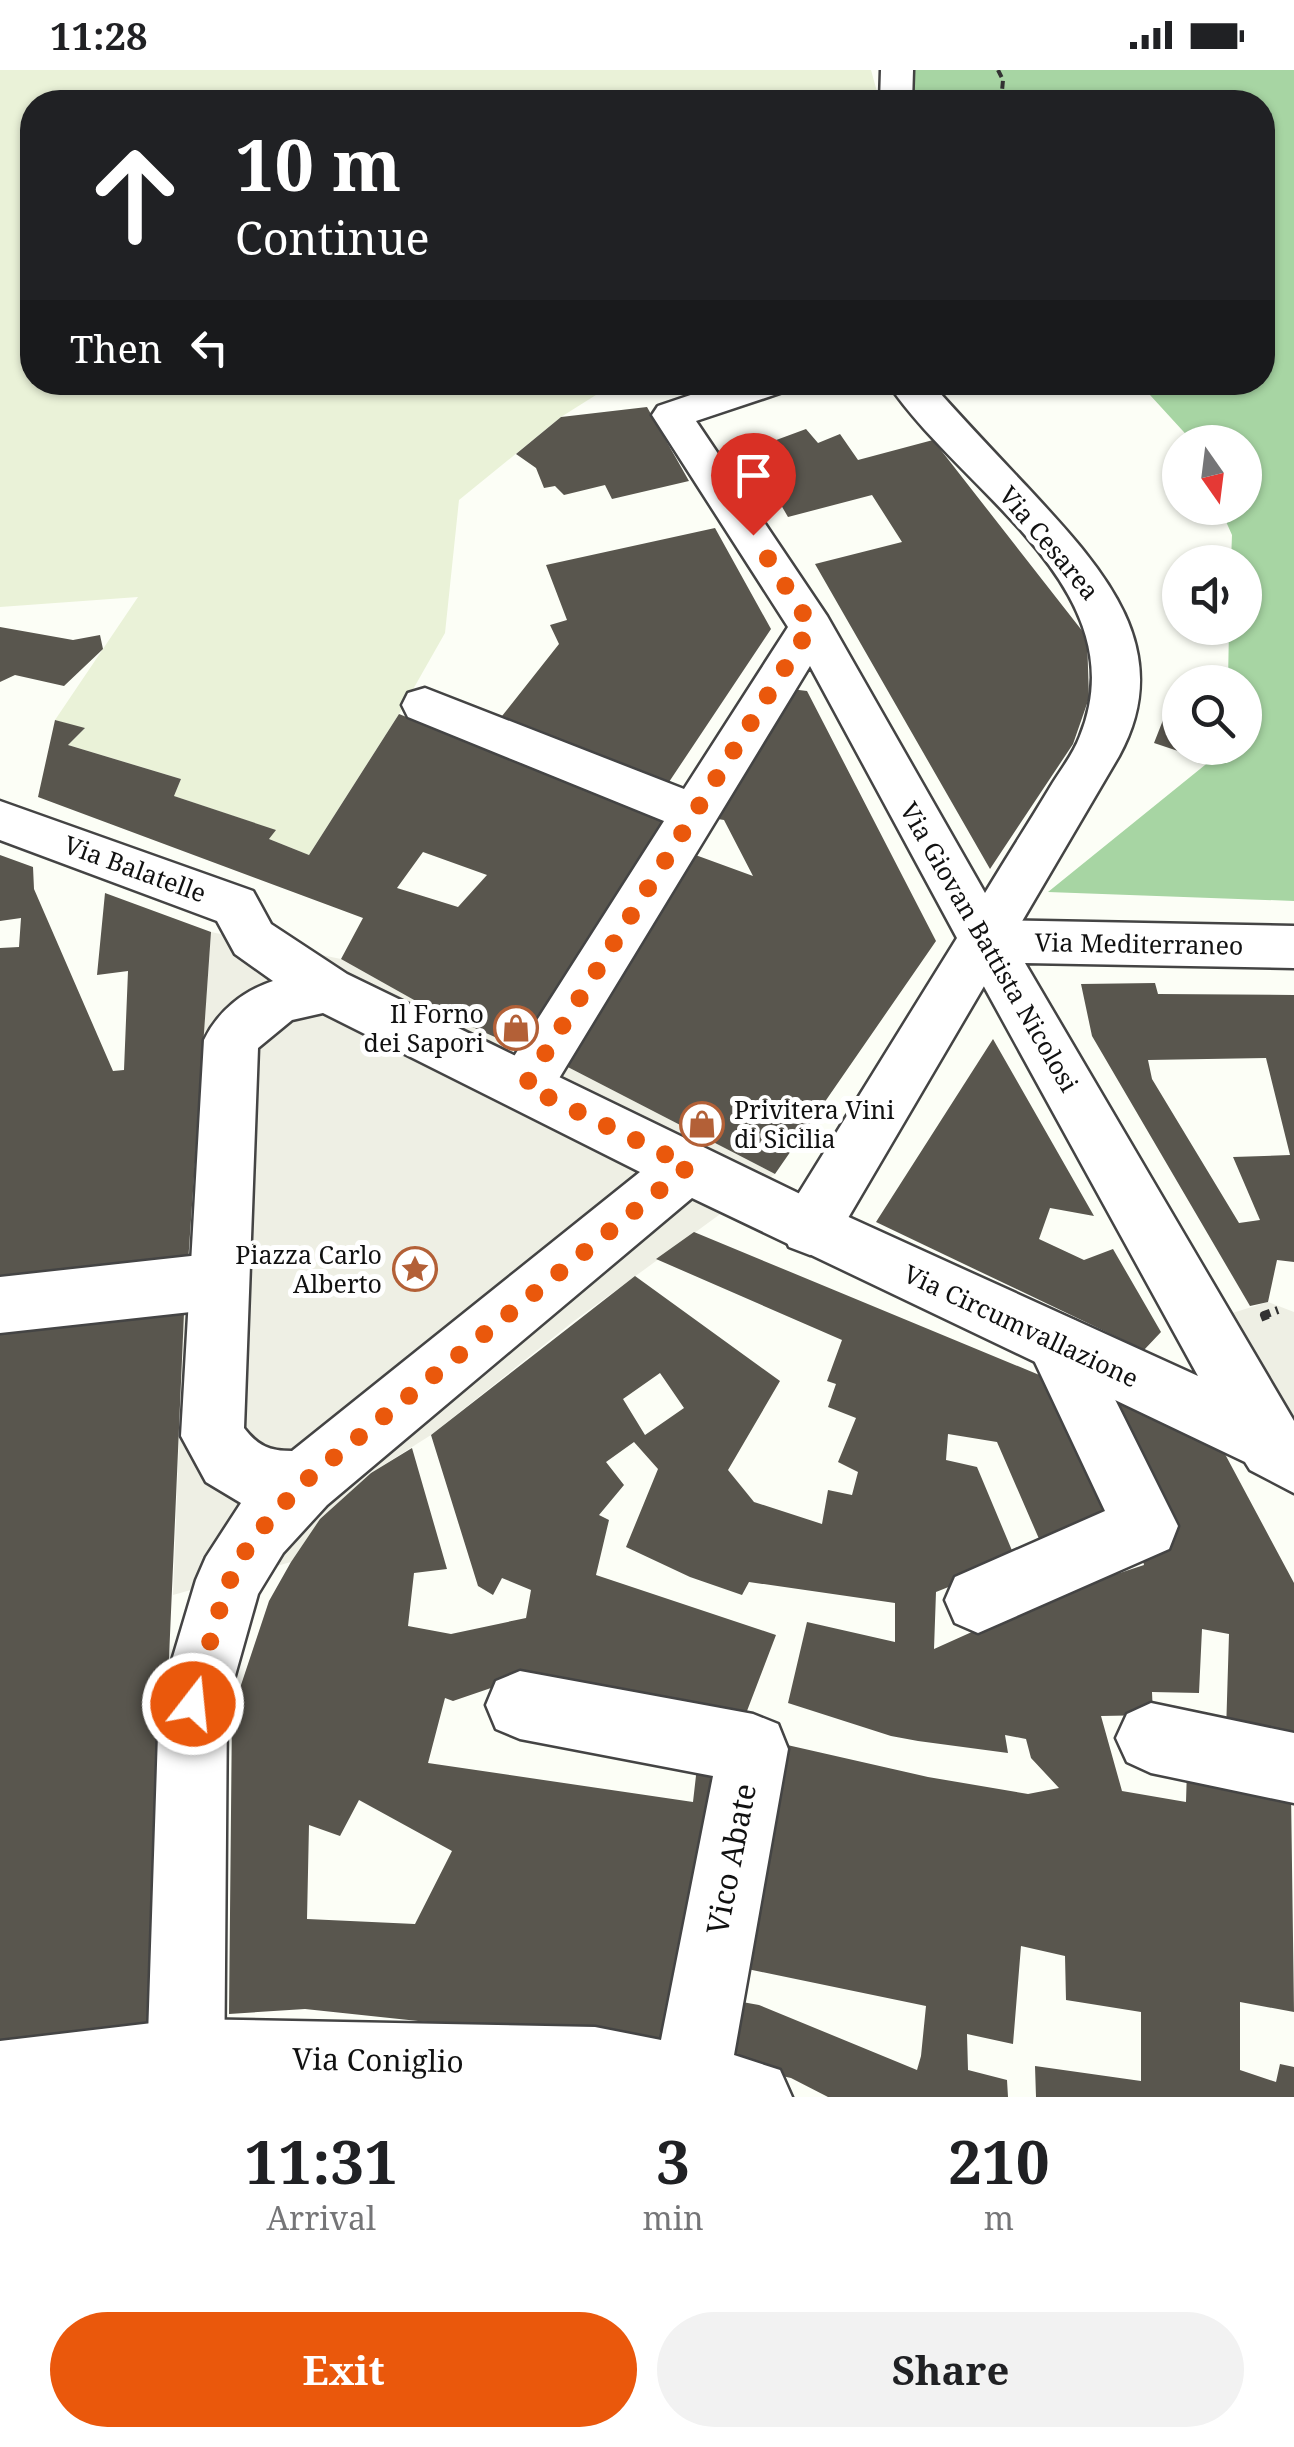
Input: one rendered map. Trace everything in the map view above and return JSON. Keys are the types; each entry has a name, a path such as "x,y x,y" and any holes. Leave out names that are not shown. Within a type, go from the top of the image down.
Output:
{"street":[{"name":"Via Giovan Battista Nicolosi","path":"733,395 672,415 811,626 985,942 1285,1463"},
{"name":"Via Cesarea","path":"810,1228 985,942 1113,718 1116,656 1108,624 1086,579 919,395"},
{"path":"533,1072 811,626"},
{"path":"425,705 694,814"},
{"name":"Via Balatelle","path":"0,820 235,906 253,939 328,990 533,1072"},
{"path":"253,939 232,1040 202,1283 212,1436 225,1461 256,1479 285,1485 304,1482"},
{"name":"Via Mediterraneo","path":"985,942 1294,947"},
{"path":"232,1040 256,1012 286,995 328,990"},
{"name":"Via Circumvallazione","path":"533,1072 689,1166 810,1228 1054,1341 1285,1463"},
{"path":"186,2077 193,1704 230,1580 260,1530 304,1482 689,1166"},
{"path":"0,1305 202,1283"},
{"path":"978,1600 1146,1526 1054,1341"},
{"name":"Vico Abate","path":"520,1705 753,1749 722,2091"},
{"path":"1150,1738 1294,1768"},
{"name":"Via Coniglio","path":"0,2079 544,2081 594,2065 722,2091"}],"green space":[{"path":"0,70 871,70 877,90 20,90 20,395 596,395 561,417 459,500 445,633 399,714 309,855 269,839 275,830 174,796 181,779 68,745 84,729 55,720 138,597 0,607"},
{"path":"913,70 1294,70 1294,901 1048,892 1205,765 1262,765 1262,665 1228,665 1229,645 1262,645 1262,545 1232,545 1228,525 1262,525 1262,425 1177,425 1150,395 1275,395 1275,90 914,90"}],"shaded area":[{"name":"Piazza Carlo Alberto","path":"211,932 341,959 424,1005 560,1063 775,1174 574,1321 431,1435 371,1473 320,1519 291,1562 173,1595 184,1313"},
{"path":"1268,1302 1294,1312 1294,1462 1203,1322"}],"building":[{"path":"647,407 689,481 612,499 605,485 564,495 555,486 544,488 536,468 516,454 561,417"},
{"path":"806,429 818,443 840,434 858,460 933,440 1087,637 1089,698 1073,744 990,869 815,564 902,542 872,495 788,517 749,450"},
{"path":"715,528 771,629 667,785 502,716 559,644 550,625 567,620 546,565"},
{"path":"0,627 73,640 100,635 103,649 64,686 15,675 0,682"},
{"path":"791,689 807,691 936,941 775,1174 560,1063 690,853 753,876 724,820 712,818"},
{"path":"399,714 667,821 522,1049 423,1005 341,959 363,918 38,797 55,720 85,728 68,745 181,779 174,796 276,830 269,839 309,855","holes":["423,852 487,875 458,907 397,888"]},
{"path":"1162,723 1162,746 1154,743"},
{"path":"0,855 33,867 34,889 113,1071 124,1070 128,971 97,975 105,893 211,932 188,1263 0,1282 0,948 19,947 21,918 0,921"},
{"path":"1155,983 1158,994 1294,995 1294,1262 1277,1260 1268,1302 1250,1306 1092,1036 1081,984","holes":["1266,1058 1290,1155 1233,1157 1260,1220 1239,1223 1152,1079 1148,1060"]},
{"path":"993,1039 1094,1216 1050,1208 1039,1239 1084,1260 1113,1249 1161,1332 1144,1350 876,1222"},
{"path":"694,1232 1049,1379 1121,1517 1043,1548 997,1442 948,1434 946,1460 977,1467 1016,1560 936,1592 934,1649 1059,1593 1144,1565 1101,1393 1218,1441 1294,1583 1294,1743 1226,1732 1229,1634 1202,1629 1199,1693 1152,1692 1153,1715 1101,1716 1122,1791 1186,1802 1187,1769 1291,1792 1294,2012 1240,2002 1240,2070 1276,2082 1280,2064 1294,2067 1294,2097 1036,2097 1035,2066 1141,2081 1141,2012 1066,2000 1065,1956 1021,1946 1013,2044 967,2034 968,2070 1007,2080 1008,2097 828,2097 791,2078 724,2063 731,2000 759,2005 917,2070 921,2056 926,2006 738,1967 774,1742 928,1777 1028,1794 1059,1788 1031,1758 1026,1739 1005,1735 1008,1753 918,1741 788,1703 807,1622 895,1642 895,1603 749,1582 742,1595 690,1577 626,1547 658,1469 634,1442 606,1462 624,1485 599,1515 609,1520 596,1575 776,1635 742,1724 514,1680 453,1701 445,1698 428,1763 693,1802 698,1758 730,1764 673,2048 305,2009 229,2014 232,1712 269,1601 291,1562 320,1519 371,1473 412,1448 447,1569 414,1573 408,1626 451,1634 526,1618 531,1590 502,1578 493,1595 478,1586 431,1435 635,1276 780,1381 728,1470 754,1502 822,1524 828,1490 852,1495 858,1472 838,1462 856,1418 828,1407 836,1384 827,1381 842,1340 656,1259","holes":["660,1373 684,1408 645,1435 623,1399","359,1800 452,1851 415,1924 307,1919 309,1825 340,1836"]},
{"path":"184,1313 153,2026 0,2044 0,1333"}],"place":[{"name":"Il Forno dei Sapori","path":"516,1028"},
{"name":"Privitera Vini di Sicilia","path":"702,1124"},
{"name":"Piazza Carlo Alberto","path":"415,1269"}],"route":[{"path":"193,1704 230,1580 260,1530 304,1482 689,1166 525,1086 811,626 753,535"}]}
